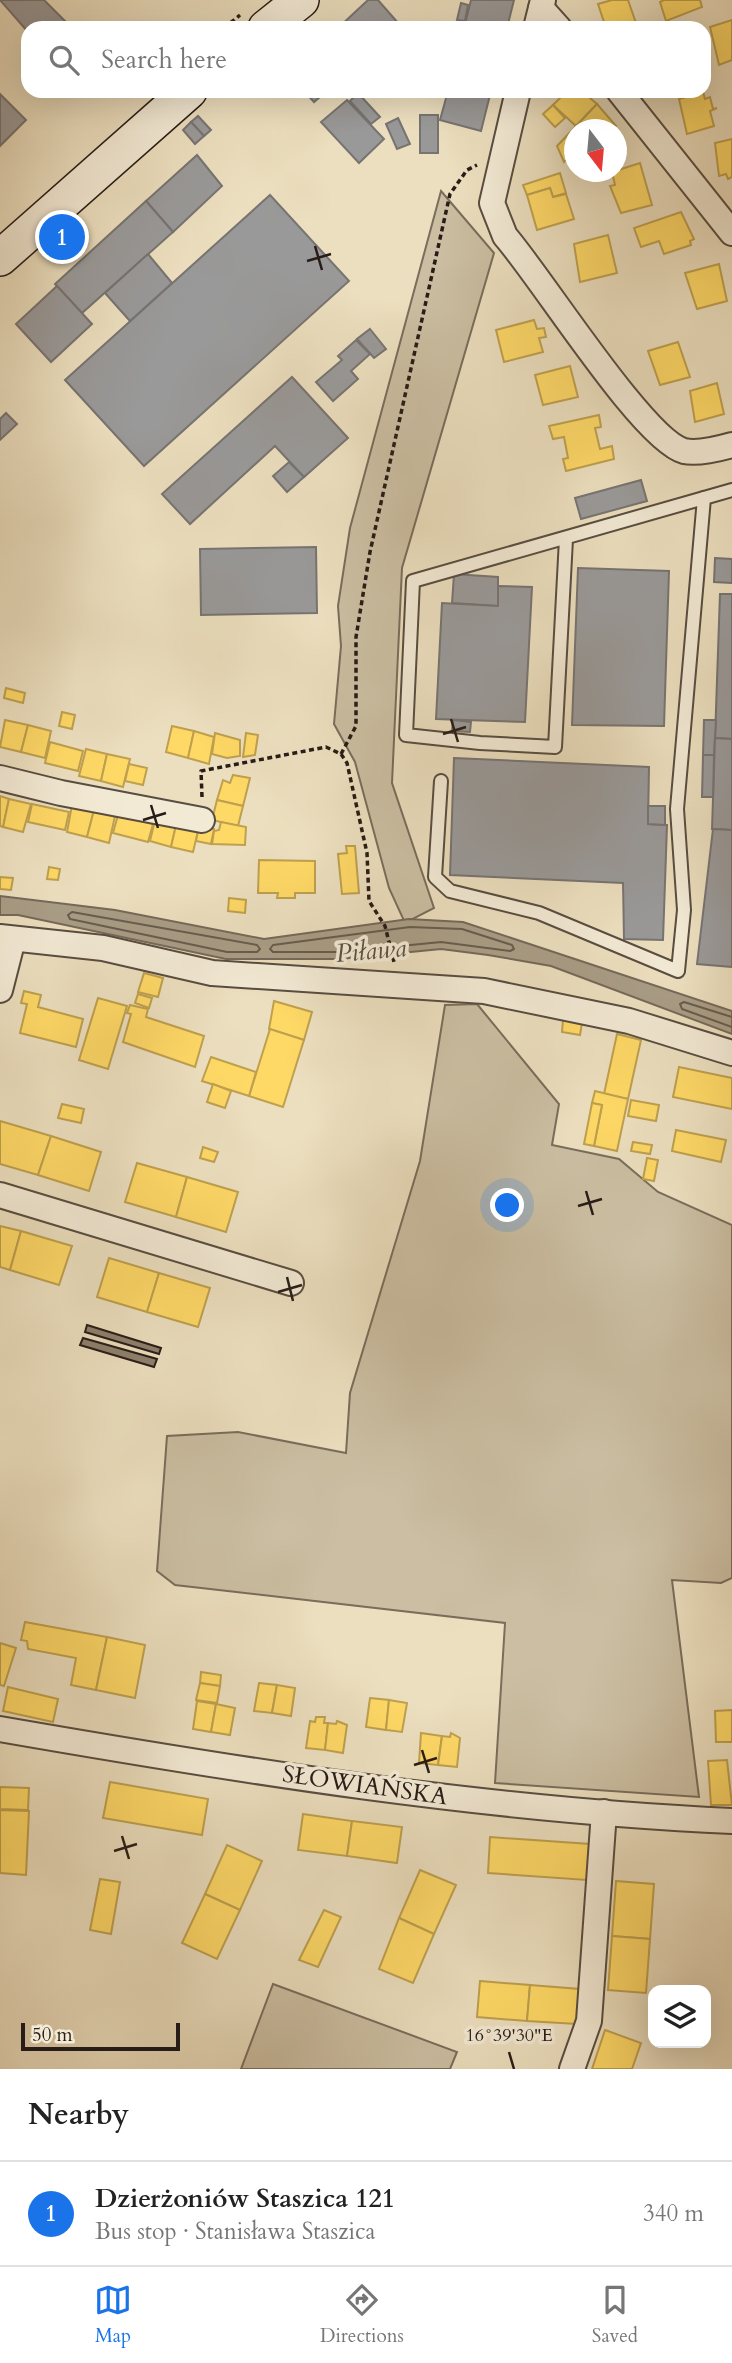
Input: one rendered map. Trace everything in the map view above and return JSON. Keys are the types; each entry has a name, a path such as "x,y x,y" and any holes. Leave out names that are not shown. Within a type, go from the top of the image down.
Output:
{"main road":[{"path":"276,21 301,0"},
{"path":"0,258 181,98"}],"street":[{"path":"516,98 492,203 505,236 649,427 684,451 712,450 732,445"},
{"path":"625,98 732,233"},
{"path":"0,778 61,793 202,820"},
{"path":"0,990 6,938 103,948 212,972 484,990 629,1021 732,1053"},
{"path":"0,1195 291,1283"},
{"name":"SŁOWIAŃSKA","path":"0,1729 114,1751 413,1794 732,1821"},
{"path":"572,2069 589,2021 604,1812"}],"lane":[{"path":"566,539 555,747 480,744 406,735 413,582 732,491"},
{"path":"441,781 435,877 450,891 539,913 678,971 684,910 677,809 704,498"}],"path":[{"path":"341,754 356,726 356,637 370,552 450,194 467,170 502,153"},
{"path":"202,820 201,771 326,747 341,754 347,763 367,853 369,901 385,926 392,956"}],"shaded area":[{"path":"441,191 494,253 402,568 392,783 434,908 405,923 389,888 355,762 334,724 341,646 338,606 350,528"},
{"path":"477,1004 559,1104 552,1145 619,1159 658,1192 732,1225 732,1578 721,1583 672,1580 699,1797 495,1783 505,1623 175,1585 157,1571 167,1436 238,1432 346,1453 350,1393 420,1161 445,1005"},
{"path":"273,1984 457,2052 450,2069 241,2069"}],"water":[{"name":"Piława","path":"0,896 115,910 264,939 409,919 463,922 732,1011 732,1034 551,966 441,949 340,959 226,959 18,915 0,915"}],"building: Homes":[{"path":"612,0 628,0 635,21 604,21 598,4"},
{"path":"700,0 702,7 666,21 660,2"},
{"path":"732,20 732,60 719,65 711,27"},
{"path":"560,98 590,98 597,104 583,119 568,119 553,105"},
{"path":"710,98 713,109 717,108 710,111 714,126 687,134 679,99"},
{"path":"597,104 610,119 583,119"},
{"path":"553,105 565,118 555,127 543,114"},
{"path":"564,139 564,162 557,146"},
{"path":"732,139 732,177 728,179 726,174 719,176 715,143"},
{"path":"640,163 652,205 621,213 610,186 615,185 614,182 627,182 627,167"},
{"path":"560,173 566,193 553,197 550,188 527,195 523,185"},
{"path":"550,188 553,197 566,194 574,219 537,230 527,195"},
{"path":"681,212 694,239 690,241 691,245 664,254 659,241 641,247 634,228"},
{"path":"608,235 617,273 580,282 574,244"},
{"path":"719,264 727,301 697,309 685,273"},
{"path":"534,320 537,329 544,328 546,337 539,338 543,352 504,362 496,330"},
{"path":"678,342 690,377 660,385 648,351"},
{"path":"570,366 578,397 543,405 535,375"},
{"path":"717,383 724,414 695,422 690,391"},
{"path":"599,415 601,427 595,428 600,449 612,446 614,459 566,471 563,459 568,458 564,437 553,439 549,426"},
{"path":"6,688 25,693 23,703 4,698"},
{"path":"62,712 75,715 72,729 59,726"},
{"path":"5,720 28,725 21,752 0,747"},
{"path":"28,725 51,731 45,758 21,752"},
{"path":"172,726 194,731 188,758 166,752"},
{"path":"194,731 214,737 209,764 188,758"},
{"path":"215,733 240,740 240,756 227,758 212,754"},
{"path":"246,733 258,735 255,755 243,757"},
{"path":"50,742 83,751 78,771 45,763"},
{"path":"86,749 107,754 101,781 79,776"},
{"path":"107,754 130,759 123,787 101,781"},
{"path":"129,764 147,768 143,785 125,781"},
{"path":"233,775 250,778 243,806 217,800 223,780 230,783"},
{"path":"0,796 9,799 3,827 0,826"},
{"path":"9,799 31,804 23,832 3,827"},
{"path":"217,800 243,806 238,826 212,820"},
{"path":"32,804 69,812 65,830 28,822"},
{"path":"72,805 94,810 87,837 67,832"},
{"path":"94,810 115,816 109,843 87,837"},
{"path":"118,815 153,824 148,842 113,833"},
{"path":"156,816 177,821 171,847 150,841"},
{"path":"177,821 199,827 193,852 171,847"},
{"path":"221,822 246,827 245,845 212,844 214,831 219,830"},
{"path":"199,826 214,829 211,844 196,841"},
{"path":"346,846 355,846 359,893 342,894 338,854 347,853"},
{"path":"259,860 315,861 315,893 295,893 295,898 277,898 278,893 258,893"},
{"path":"49,867 60,869 58,880 47,879"},
{"path":"0,877 13,878 11,890 0,889"},
{"path":"229,898 246,900 245,913 228,911"},
{"path":"144,973 163,978 158,997 138,992"},
{"path":"24,991 41,995 38,1007 83,1019 76,1047 20,1033 27,1004 21,1003"},
{"path":"138,994 152,998 149,1008 135,1003"},
{"path":"98,998 127,1006 108,1069 79,1060"},
{"path":"274,1001 312,1012 304,1040 269,1029"},
{"path":"130,1005 148,1009 146,1017 204,1036 195,1067 123,1042 131,1014 127,1013"},
{"path":"563,1020 582,1023 580,1035 562,1032"},
{"path":"270,1029 304,1040 283,1107 249,1096"},
{"path":"617,1034 641,1040 628,1099 604,1094"},
{"path":"211,1057 256,1072 249,1096 202,1081"},
{"path":"679,1067 732,1078 732,1109 673,1097"},
{"path":"213,1084 231,1091 225,1108 207,1102"},
{"path":"595,1091 628,1099 617,1151 594,1146 602,1105 592,1103"},
{"path":"631,1100 659,1105 656,1121 628,1116"},
{"path":"592,1103 602,1105 594,1146 584,1144"},
{"path":"62,1104 84,1109 81,1123 58,1118"},
{"path":"0,1121 51,1136 38,1175 0,1164"},
{"path":"676,1130 726,1140 721,1162 672,1151"},
{"path":"51,1136 101,1152 89,1191 38,1175"},
{"path":"633,1142 652,1145 650,1154 631,1151"},
{"path":"203,1147 218,1152 214,1162 200,1158"},
{"path":"647,1158 658,1160 654,1181 643,1179"},
{"path":"137,1163 187,1177 176,1217 125,1202"},
{"path":"187,1177 238,1192 226,1232 176,1217"},
{"path":"0,1226 21,1231 10,1270 0,1267"},
{"path":"21,1231 72,1246 59,1285 10,1270"},
{"path":"109,1258 159,1273 147,1312 97,1297"},
{"path":"159,1273 210,1288 198,1327 147,1312"},
{"path":"25,1622 107,1637 96,1690 71,1685 76,1658 28,1649 27,1641 21,1640"},
{"path":"107,1637 145,1645 135,1698 96,1690"},
{"path":"0,1643 16,1648 4,1686 0,1685"},
{"path":"201,1672 221,1675 220,1686 200,1683"},
{"path":"200,1683 220,1686 217,1703 196,1700"},
{"path":"259,1683 277,1685 272,1713 254,1711"},
{"path":"277,1685 295,1688 291,1716 272,1713"},
{"path":"8,1687 58,1699 53,1722 3,1711"},
{"path":"370,1698 389,1700 386,1730 366,1727"},
{"path":"389,1700 407,1703 402,1732 386,1730"},
{"path":"197,1701 216,1704 211,1732 193,1729"},
{"path":"216,1704 235,1708 230,1735 211,1732"},
{"path":"732,1710 732,1742 716,1742 715,1711"},
{"path":"316,1717 325,1717 324,1723 328,1723 325,1750 306,1748 310,1721 315,1722"},
{"path":"337,1721 347,1725 343,1753 325,1750 328,1723 336,1724"},
{"path":"421,1733 442,1736 438,1765 419,1763"},
{"path":"451,1733 460,1738 457,1767 438,1765 442,1736 450,1737"},
{"path":"727,1760 732,1805 711,1805 708,1761"},
{"path":"110,1782 208,1799 202,1835 103,1818"},
{"path":"0,1787 29,1788 28,1810 0,1809"},
{"path":"0,1810 29,1811 26,1875 0,1873"},
{"path":"303,1814 352,1821 347,1856 298,1850"},
{"path":"352,1821 402,1827 397,1863 347,1856"},
{"path":"490,1837 590,1844 587,1880 488,1873"},
{"path":"227,1845 262,1861 240,1910 205,1894"},
{"path":"420,1870 456,1885 434,1934 399,1918"},
{"path":"100,1879 120,1882 111,1934 90,1930"},
{"path":"616,1881 654,1884 650,1939 612,1936"},
{"path":"205,1894 240,1910 217,1959 182,1943"},
{"path":"324,1910 341,1917 318,1967 299,1960"},
{"path":"399,1918 434,1934 413,1983 379,1969"},
{"path":"612,1936 650,1939 646,1993 608,1990"},
{"path":"480,1981 530,1985 527,2021 477,2017"},
{"path":"530,1985 580,1989 577,2024 527,2021"},
{"path":"605,2030 641,2043 632,2069 592,2069"}],"building: Industry":[{"path":"0,0 44,0 65,21 21,21 21,24"},
{"path":"368,0 378,0 396,21 346,21"},
{"path":"471,0 514,0 509,21 466,21"},
{"path":"461,3 468,5 465,21 457,20"},
{"path":"0,94 26,120 0,146"},
{"path":"353,98 363,98 380,117 371,124 350,101"},
{"path":"446,98 489,98 481,131 440,120"},
{"path":"347,100 384,139 359,163 321,122"},
{"path":"420,115 438,115 438,153 420,153"},
{"path":"198,116 211,130 204,136 191,122"},
{"path":"398,118 410,144 397,149 386,124"},
{"path":"191,122 204,136 195,144 183,130"},
{"path":"197,155 222,186 173,232 146,201"},
{"path":"270,195 349,281 144,466 65,380"},
{"path":"146,201 173,232 82,313 55,284"},
{"path":"148,254 172,283 130,321 105,293"},
{"path":"57,286 92,324 51,362 16,324"},
{"path":"370,329 386,349 374,358 357,339"},
{"path":"356,340 370,354 351,371 358,379 333,401 316,382 342,360 338,356"},
{"path":"292,377 348,438 304,477 275,446 190,524 162,494"},
{"path":"6,413 17,424 0,440 0,419"},
{"path":"289,462 304,477 287,492 273,476"},
{"path":"641,480 647,501 581,519 575,498"},
{"path":"316,547 317,613 201,615 200,549"},
{"path":"715,558 732,559 732,583 714,582"},
{"path":"578,568 669,571 664,726 572,725"},
{"path":"454,574 498,577 498,606 452,603"},
{"path":"498,586 532,587 525,722 436,719 442,603 498,606"},
{"path":"720,594 732,594 732,739 715,738"},
{"path":"453,720 471,722 470,732 452,731"},
{"path":"704,720 716,720 714,755 703,755"},
{"path":"715,738 732,739 732,830 712,829"},
{"path":"703,755 714,755 713,797 702,797"},
{"path":"454,758 649,767 648,824 667,825 663,940 624,939 623,883 450,875"},
{"path":"648,806 665,806 665,825 648,824"},
{"path":"713,829 732,830 732,967 697,964"}],"building: Other":[{"path":"87,1325 161,1348 159,1354 85,1332"},
{"path":"83,1338 157,1359 154,1367 80,1345"}],"place":[{"name":"Dzierżoniów Staszica 121","path":"62,237"}]}
